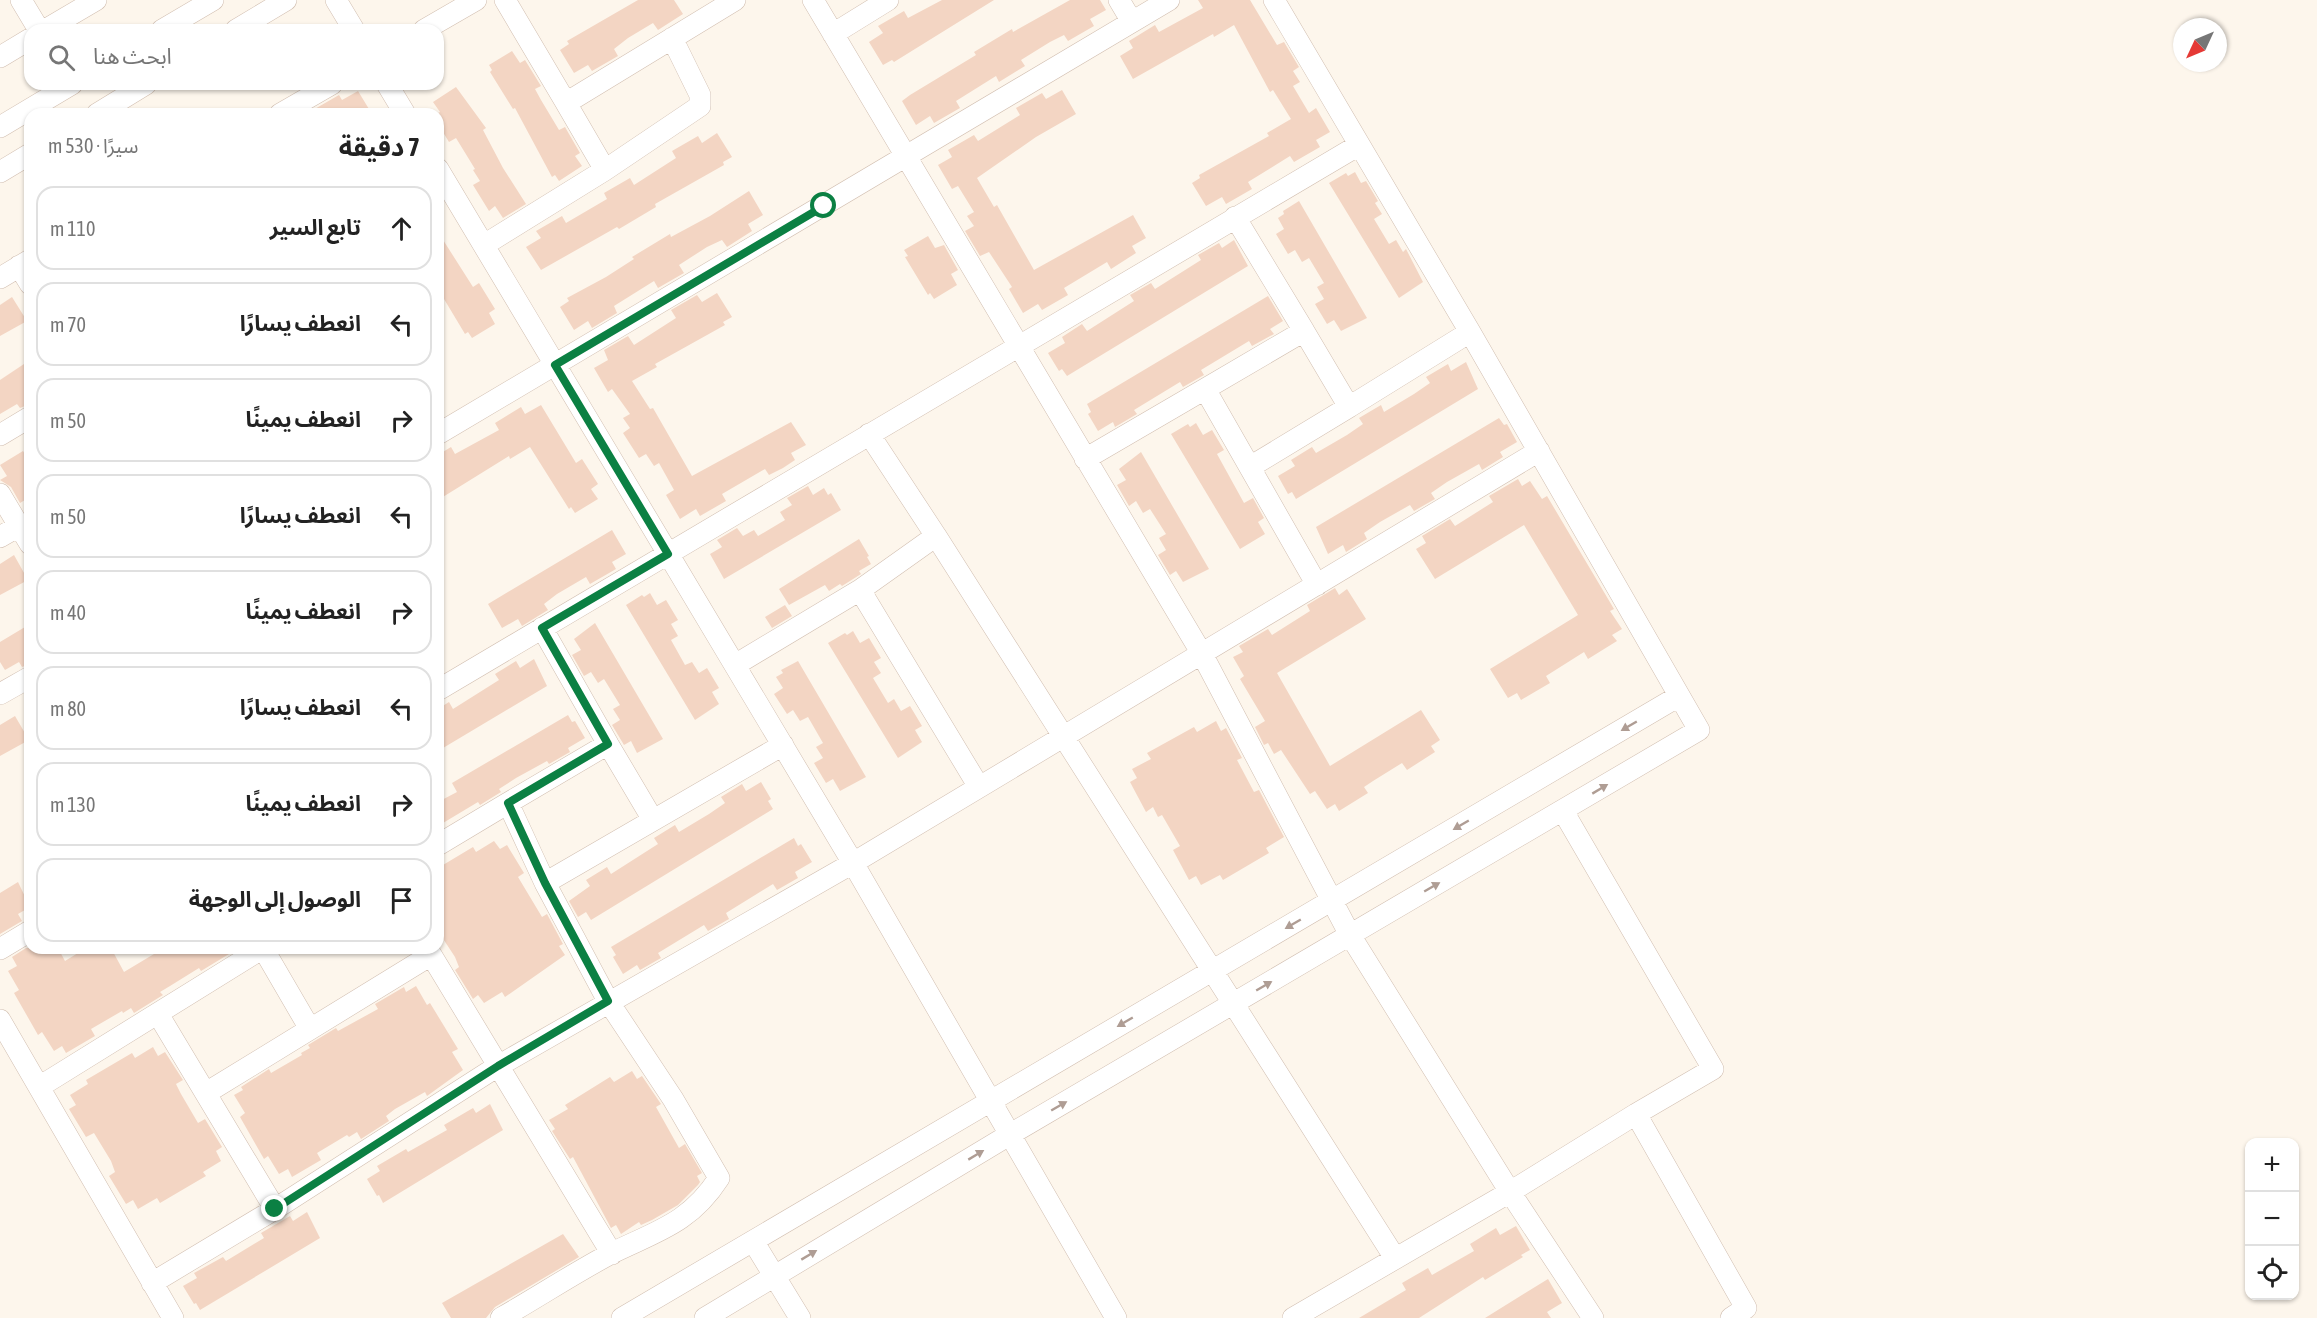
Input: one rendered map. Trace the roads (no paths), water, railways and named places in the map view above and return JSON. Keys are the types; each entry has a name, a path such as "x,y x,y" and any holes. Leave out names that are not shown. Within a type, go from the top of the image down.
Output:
{"street":[{"path":"21,0 35,24"},
{"path":"55,24 96,0"},
{"path":"172,24 213,0"},
{"path":"246,24 286,0"},
{"path":"336,0 350,24"},
{"path":"434,24 476,0"},
{"path":"505,0 605,170"},
{"path":"566,103 735,0"},
{"path":"813,0 1202,654 1350,935 1585,1315"},
{"path":"833,33 888,0"},
{"path":"1119,0 1132,22"},
{"path":"444,430 1169,0"},
{"path":"705,1318 1009,1135 1698,730 1470,332 1274,0"},
{"path":"484,245 605,170 700,106 700,95 672,38"},
{"path":"0,57 24,43"},
{"path":"32,108 62,90"},
{"path":"107,108 136,90"},
{"path":"290,108 322,90"},
{"path":"391,90 401,108"},
{"path":"0,127 24,113"},
{"path":"444,686 1359,145"},
{"path":"0,172 24,158"},
{"path":"444,181 853,863 1116,1318"},
{"path":"1235,217 1349,407"},
{"path":"0,278 24,271"},
{"path":"1085,459 1304,331"},
{"path":"1250,467 1470,332"},
{"path":"1205,389 1317,585"},
{"path":"0,435 24,421"},
{"path":"869,434 1065,736 1395,1258"},
{"path":"152,1283 275,1209 498,1066 608,1001 853,863 1539,451"},
{"path":"0,494 24,534"},
{"path":"0,537 19,526"},
{"path":"735,665 860,590 936,536"},
{"path":"860,590 979,787"},
{"path":"542,628 653,820"},
{"path":"0,694 24,680"},
{"path":"622,1318 643,1313 753,1241 1679,696"},
{"path":"444,841 608,744"},
{"path":"545,883 783,745"},
{"path":"501,1318 612,1254 676,1224 708,1194 719,1178 673,1099 608,1001 545,883 508,803"},
{"path":"1293,1318 1510,1192 1713,1069 1563,811"},
{"path":"0,949 24,935"},
{"path":"39,1087 255,954"},
{"path":"266,954 310,1029"},
{"path":"206,1093 426,954"},
{"path":"430,954 612,1254"},
{"path":"158,1014 275,1209"},
{"path":"0,1020 172,1318"},
{"path":"1636,1114 1746,1308 1731,1318"},
{"path":"753,1241 800,1318"}]}
